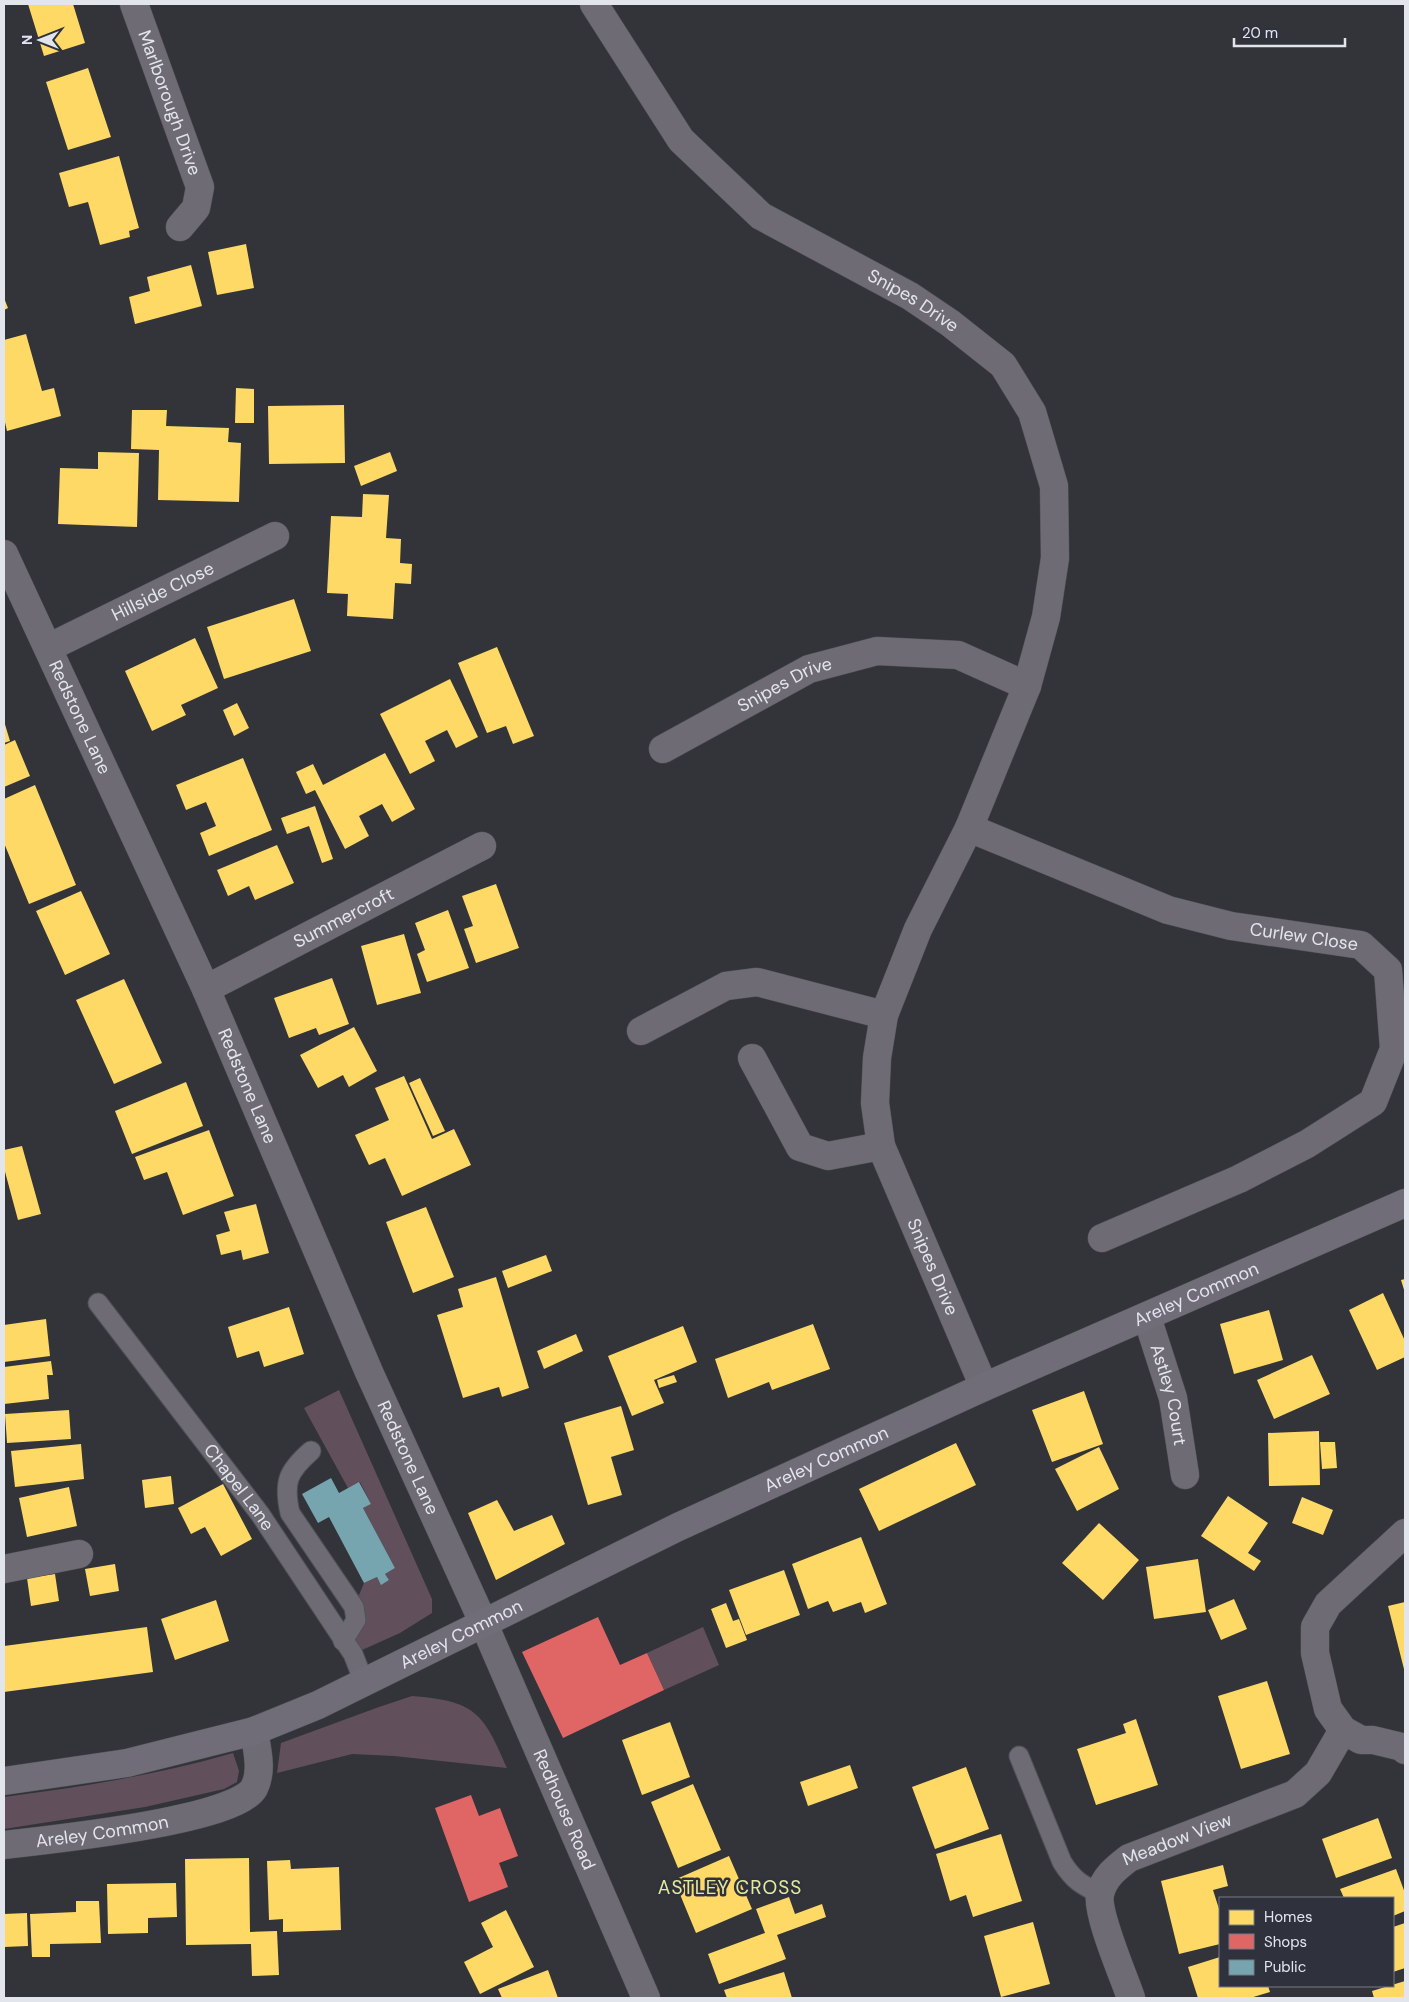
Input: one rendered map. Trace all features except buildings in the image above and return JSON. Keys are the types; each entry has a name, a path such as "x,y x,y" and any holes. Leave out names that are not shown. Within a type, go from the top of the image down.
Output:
{"main road":[{"name":"Areley Common","path":"4,1782 127,1763 254,1731 318,1705 678,1527 984,1387 1148,1317 1405,1203"}],"street":[{"name":"Marlborough Drive","path":"134,4 200,187 196,208 180,227"},
{"name":"Snipes Drive","path":"594,4 681,140 760,216 910,296 950,323 1002,365 1032,412 1054,486 1055,558 1046,617 1027,686 969,828 918,929 884,1015 877,1058 875,1102 881,1146 984,1387"},
{"name":"Hillside Close","path":"48,648 275,536"},
{"name":"Redstone Lane","path":"4,554 206,989 369,1372 483,1622"},
{"name":"Snipes Drive","path":"663,749 809,669 877,651 958,655 1027,686"},
{"name":"Curlew Close","path":"969,828 1168,910 1231,926 1361,945 1388,970 1394,1049 1373,1102 1307,1144 1240,1179 1102,1238"},
{"name":"Summercroft","path":"206,989 482,846"},
{"path":"641,1031 726,986 758,982 884,1015"},
{"path":"752,1058 800,1148 828,1156 881,1146"},
{"name":"Astley Court","path":"1148,1317 1173,1398 1185,1475"},
{"path":"1405,1533 1328,1604 1315,1627 1315,1653 1328,1709 1343,1730 1361,1740 1373,1740 1402,1747 1405,1750"},
{"path":"4,1569 80,1554"},
{"name":"Redhouse Road","path":"483,1622 646,1998"},
{"name":"Meadow View","path":"1100,1894 1111,1872 1129,1858 1296,1794 1318,1773 1343,1730"},
{"name":"Areley Common","path":"4,1845 86,1835 166,1821 202,1814 240,1800 254,1788 258,1772 259,1756 254,1731"},
{"path":"1100,1894 1101,1912 1131,1998"}],"lane":[{"name":"Chapel Lane","path":"98,1303 260,1514 352,1654 364,1682"},
{"path":"312,1451 296,1464 288,1479 286,1495 290,1513 354,1607 356,1620 343,1641"},
{"path":"1019,1756 1062,1862 1071,1877 1100,1894"}],"shaded area":[{"path":"339,1390 432,1599 432,1613 400,1633 353,1654 354,1607 364,1583 377,1577 381,1584 389,1580 385,1574 395,1568 363,1508 371,1504 360,1482 348,1488 304,1408"},
{"path":"703,1627 719,1665 664,1690 647,1653"},
{"path":"412,1696 450,1701 474,1713 491,1734 507,1768 394,1756 352,1754 277,1773 281,1743"},
{"path":"233,1753 239,1771 237,1782 224,1789 145,1807 4,1829 4,1797 119,1780"}],"district":[{"name":"ASTLEY CROSS","path":"730,1887"}]}
